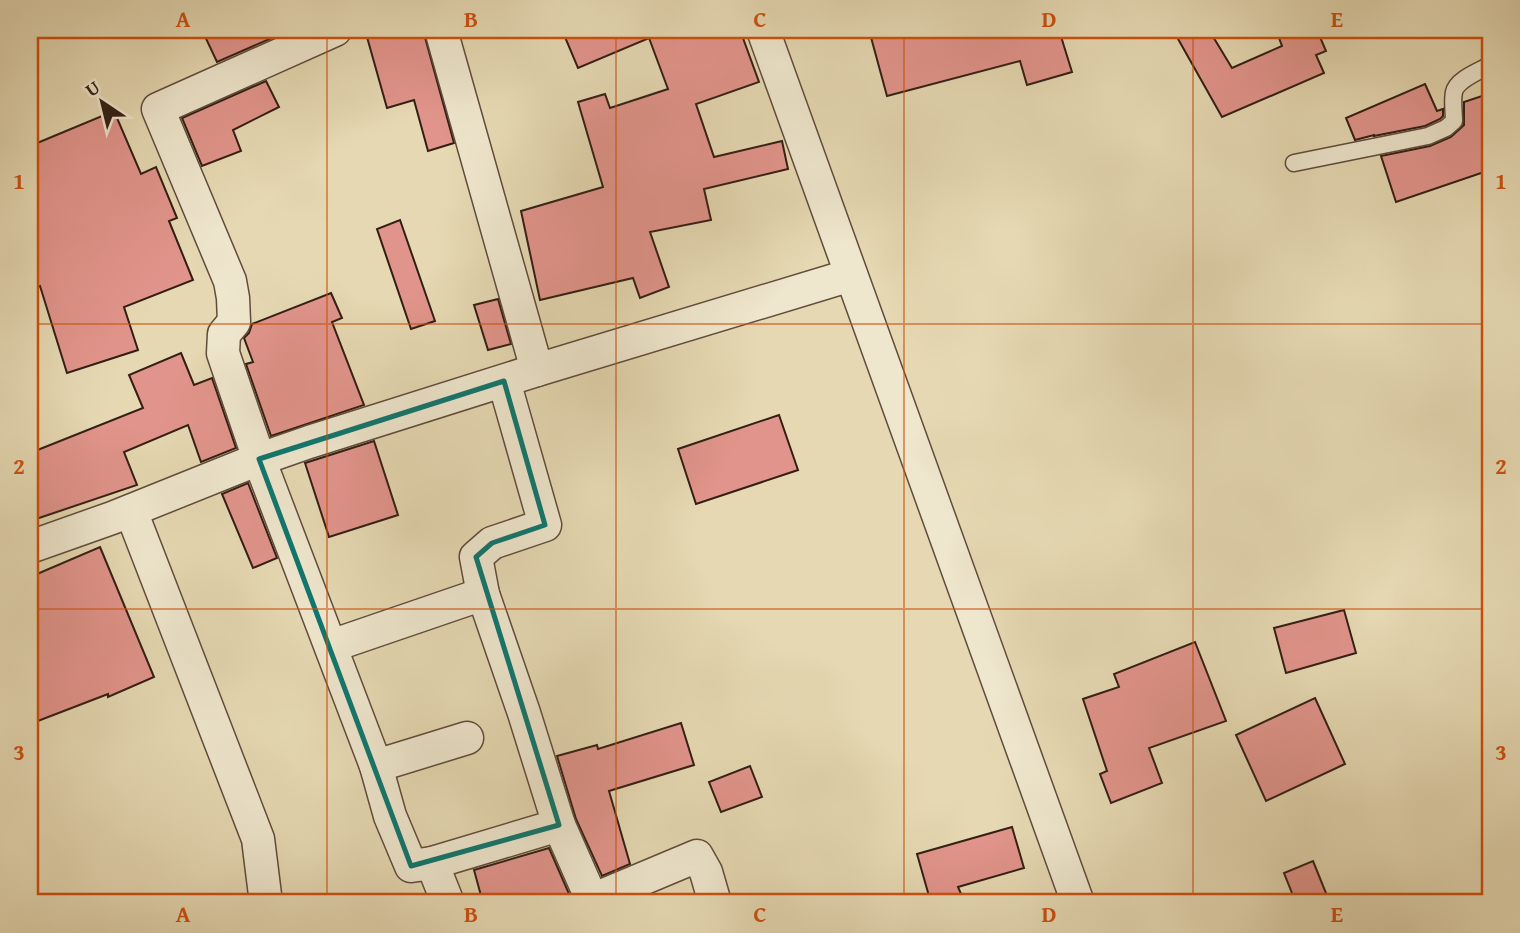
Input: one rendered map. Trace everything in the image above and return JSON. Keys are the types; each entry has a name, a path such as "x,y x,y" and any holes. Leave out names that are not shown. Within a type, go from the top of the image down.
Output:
{"street":[{"path":"335,30 158,109 230,281 234,322 224,334 223,353 259,459 376,766 390,816 411,866 432,863 559,825"},
{"path":"441,30 537,370"},
{"path":"763,30 1078,903"},
{"path":"30,547 131,511 259,459 537,370 851,275"},
{"path":"504,381 545,525 492,543 476,557 483,594 559,825 592,900 697,856 706,872 715,903"},
{"path":"131,511 258,839 265,903"},
{"path":"331,646 483,594"},
{"path":"376,766 467,738"},
{"path":"432,863 449,903"}],"lane":[{"path":"1294,163 1428,136 1446,128 1454,121 1455,88 1490,65"}],"highlighted area":[{"path":"504,381 545,525 492,543 476,557 559,825 411,866 259,459"}],"building":[{"path":"202,30 290,30 217,62"},
{"path":"365,30 423,30 454,143 428,151 414,100 387,108"},
{"path":"562,30 740,30 759,82 696,104 714,157 782,141 788,169 704,189 711,220 650,232 669,287 640,298 633,278 540,300 521,211 603,187 578,102 605,94 610,108 668,89 649,38 578,68"},
{"path":"869,30 1059,30 1072,72 1027,85 1020,61 887,96"},
{"path":"1173,30 1209,30 1232,68 1282,46 1276,30 1317,30 1326,51 1316,55 1324,73 1222,117"},
{"path":"266,81 279,107 233,130 241,151 202,166 182,118"},
{"path":"1425,84 1437,111 1443,109 1440,119 1425,126 1355,140 1346,118"},
{"path":"1485,95 1490,112 1490,170 1396,202 1381,156 1430,146 1451,137 1464,125 1464,102"},
{"path":"114,111 141,174 156,167 177,218 169,221 193,280 124,307 138,350 67,373 40,286 30,290 30,146"},
{"path":"400,220 435,321 411,329 377,229"},
{"path":"331,293 342,318 332,322 364,405 271,436 246,364 253,362 244,338 252,324"},
{"path":"498,299 511,344 488,350 474,305"},
{"path":"181,353 194,385 212,378 236,448 201,462 188,425 124,452 137,485 30,521 30,453 143,408 129,375"},
{"path":"779,415 798,470 696,504 678,449"},
{"path":"374,441 398,515 329,537 305,463"},
{"path":"248,483 277,558 253,568 222,494"},
{"path":"100,547 154,677 108,697 108,694 30,724 30,577"},
{"path":"1344,610 1356,653 1286,673 1274,628"},
{"path":"1195,642 1226,721 1149,748 1162,783 1111,803 1100,774 1107,771 1083,699 1119,687 1114,674"},
{"path":"1315,698 1345,764 1266,801 1236,735"},
{"path":"681,723 694,765 609,791 630,864 602,876 576,819 557,756 597,745 598,749"},
{"path":"750,766 762,797 721,812 709,782"},
{"path":"1012,827 1024,868 958,887 965,903 931,903 917,854"},
{"path":"549,848 573,903 483,903 474,870"},
{"path":"1313,861 1330,903 1296,903 1284,873"}]}
